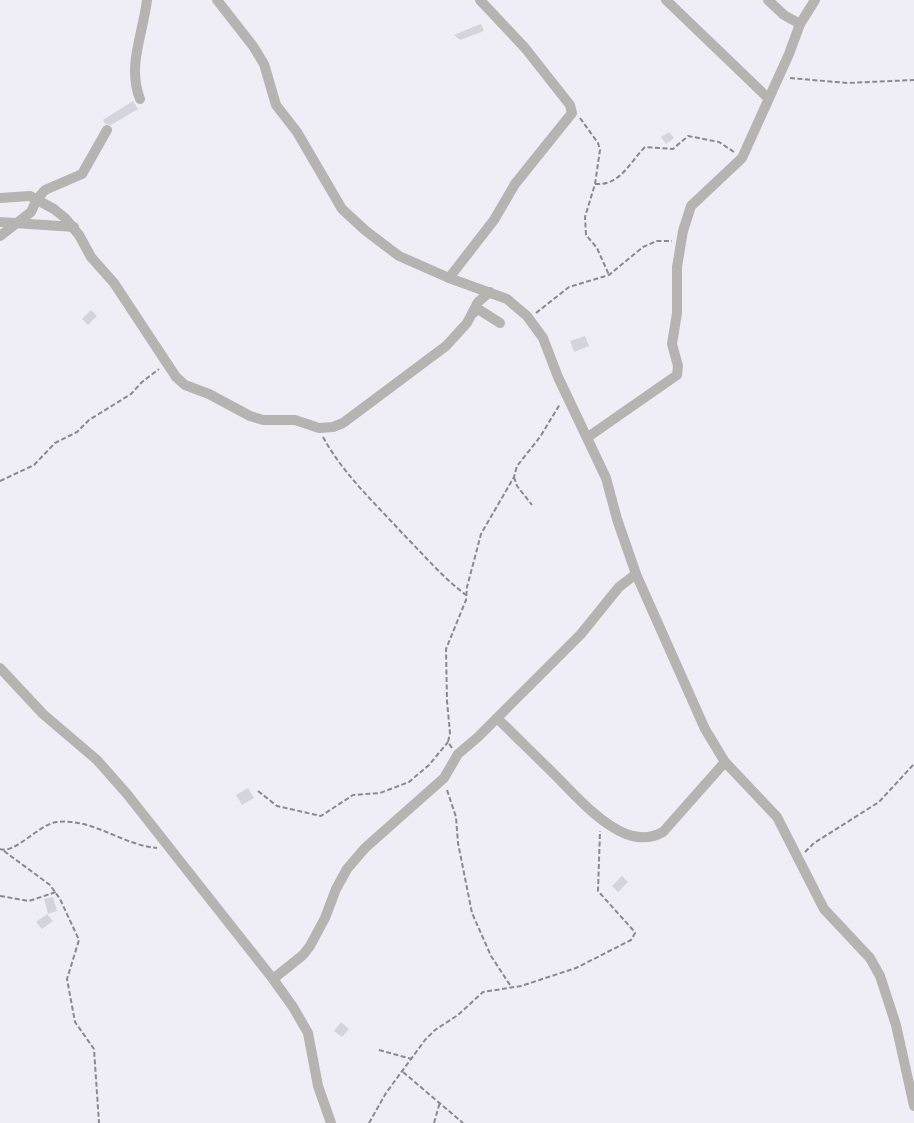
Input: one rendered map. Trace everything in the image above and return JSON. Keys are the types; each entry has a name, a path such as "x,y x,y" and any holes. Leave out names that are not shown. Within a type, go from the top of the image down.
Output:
{"street":[{"path":"140,99 134,72 147,0"},
{"path":"217,0 253,46 264,64 276,105 297,132 342,208 366,231 399,256 449,278 507,299 527,316 543,338 566,394 606,478 617,519 636,574 705,729 725,762 770,807 824,909 870,958 880,976 896,1025 914,1106"},
{"path":"449,278 494,220 515,184 567,122 572,109 525,48 480,0"},
{"path":"666,0 768,98"},
{"path":"768,0 784,15 800,24"},
{"path":"588,437 677,375 678,366 673,337 677,313 677,267 681,243 692,206 742,158 800,24 815,0"},
{"path":"0,236 31,212 37,199 45,190 82,174 107,130"},
{"path":"0,198 30,196 54,209 74,227 91,257 114,283 170,365 176,377 185,385 209,394 250,416 277,421 295,420 319,428 333,427 344,423 420,367 456,335 478,302 490,292"},
{"path":"0,222 18,222 33,226 74,227"},
{"path":"473,312 478,309 500,323"},
{"path":"273,979 303,955 310,946 325,918 336,888 347,869 365,848 444,778 458,754 581,634 619,587 636,574"},
{"path":"0,668 43,714 97,760 127,794 273,979 293,1007 308,1034 318,1086 331,1123"},
{"path":"497,718 579,800 626,834 654,837 664,832 725,762"}],"path":[{"path":"776,82 796,77 847,83 914,80"},
{"path":"572,109 589,129 600,150 595,184 584,226 586,235 597,248 610,275"},
{"path":"595,184 604,185 628,170 644,147 673,149 688,136 719,142 742,158"},
{"path":"527,316 540,310 569,287 610,275 643,247 662,240 681,243"},
{"path":"0,481 34,465 55,443 77,432 89,420 131,394 157,369 170,365"},
{"path":"258,790 277,806 321,816 353,794 380,793 409,782 429,765 448,742 450,733 446,649 464,608 481,534 514,477 517,466 540,437 566,394"},
{"path":"319,428 328,447 368,498 436,570 467,596"},
{"path":"514,477 517,486 532,505"},
{"path":"448,742 458,754"},
{"path":"798,859 814,843 879,802 914,764"},
{"path":"444,778 456,817 458,843 472,913 491,956 512,988"},
{"path":"369,1123 386,1093 435,1030 458,1015 483,992 512,988 576,968 630,942 634,935 629,924 598,891 599,816"},
{"path":"4,851 21,843 48,824 60,822 84,823 136,845 169,849"},
{"path":"0,849 44,880 56,892 79,940 68,979 75,1022 94,1049 99,1123"},
{"path":"0,896 29,900 56,892"},
{"path":"379,1050 412,1059"},
{"path":"403,1072 463,1123"},
{"path":"434,1123 440,1102"}],"building":[{"path":"481,24 484,31 460,40 454,35"},
{"path":"133,101 138,109 111,125 105,124 103,120"},
{"path":"669,132 674,138 666,144 661,137"},
{"path":"91,310 97,316 88,325 82,319"},
{"path":"585,336 589,346 574,352 570,341"},
{"path":"248,788 254,798 242,805 236,795"},
{"path":"622,876 628,882 618,892 612,886"},
{"path":"53,897 57,911 48,914 44,899"},
{"path":"47,914 53,921 42,929 36,922"},
{"path":"341,1022 349,1029 342,1037 334,1031"}]}
